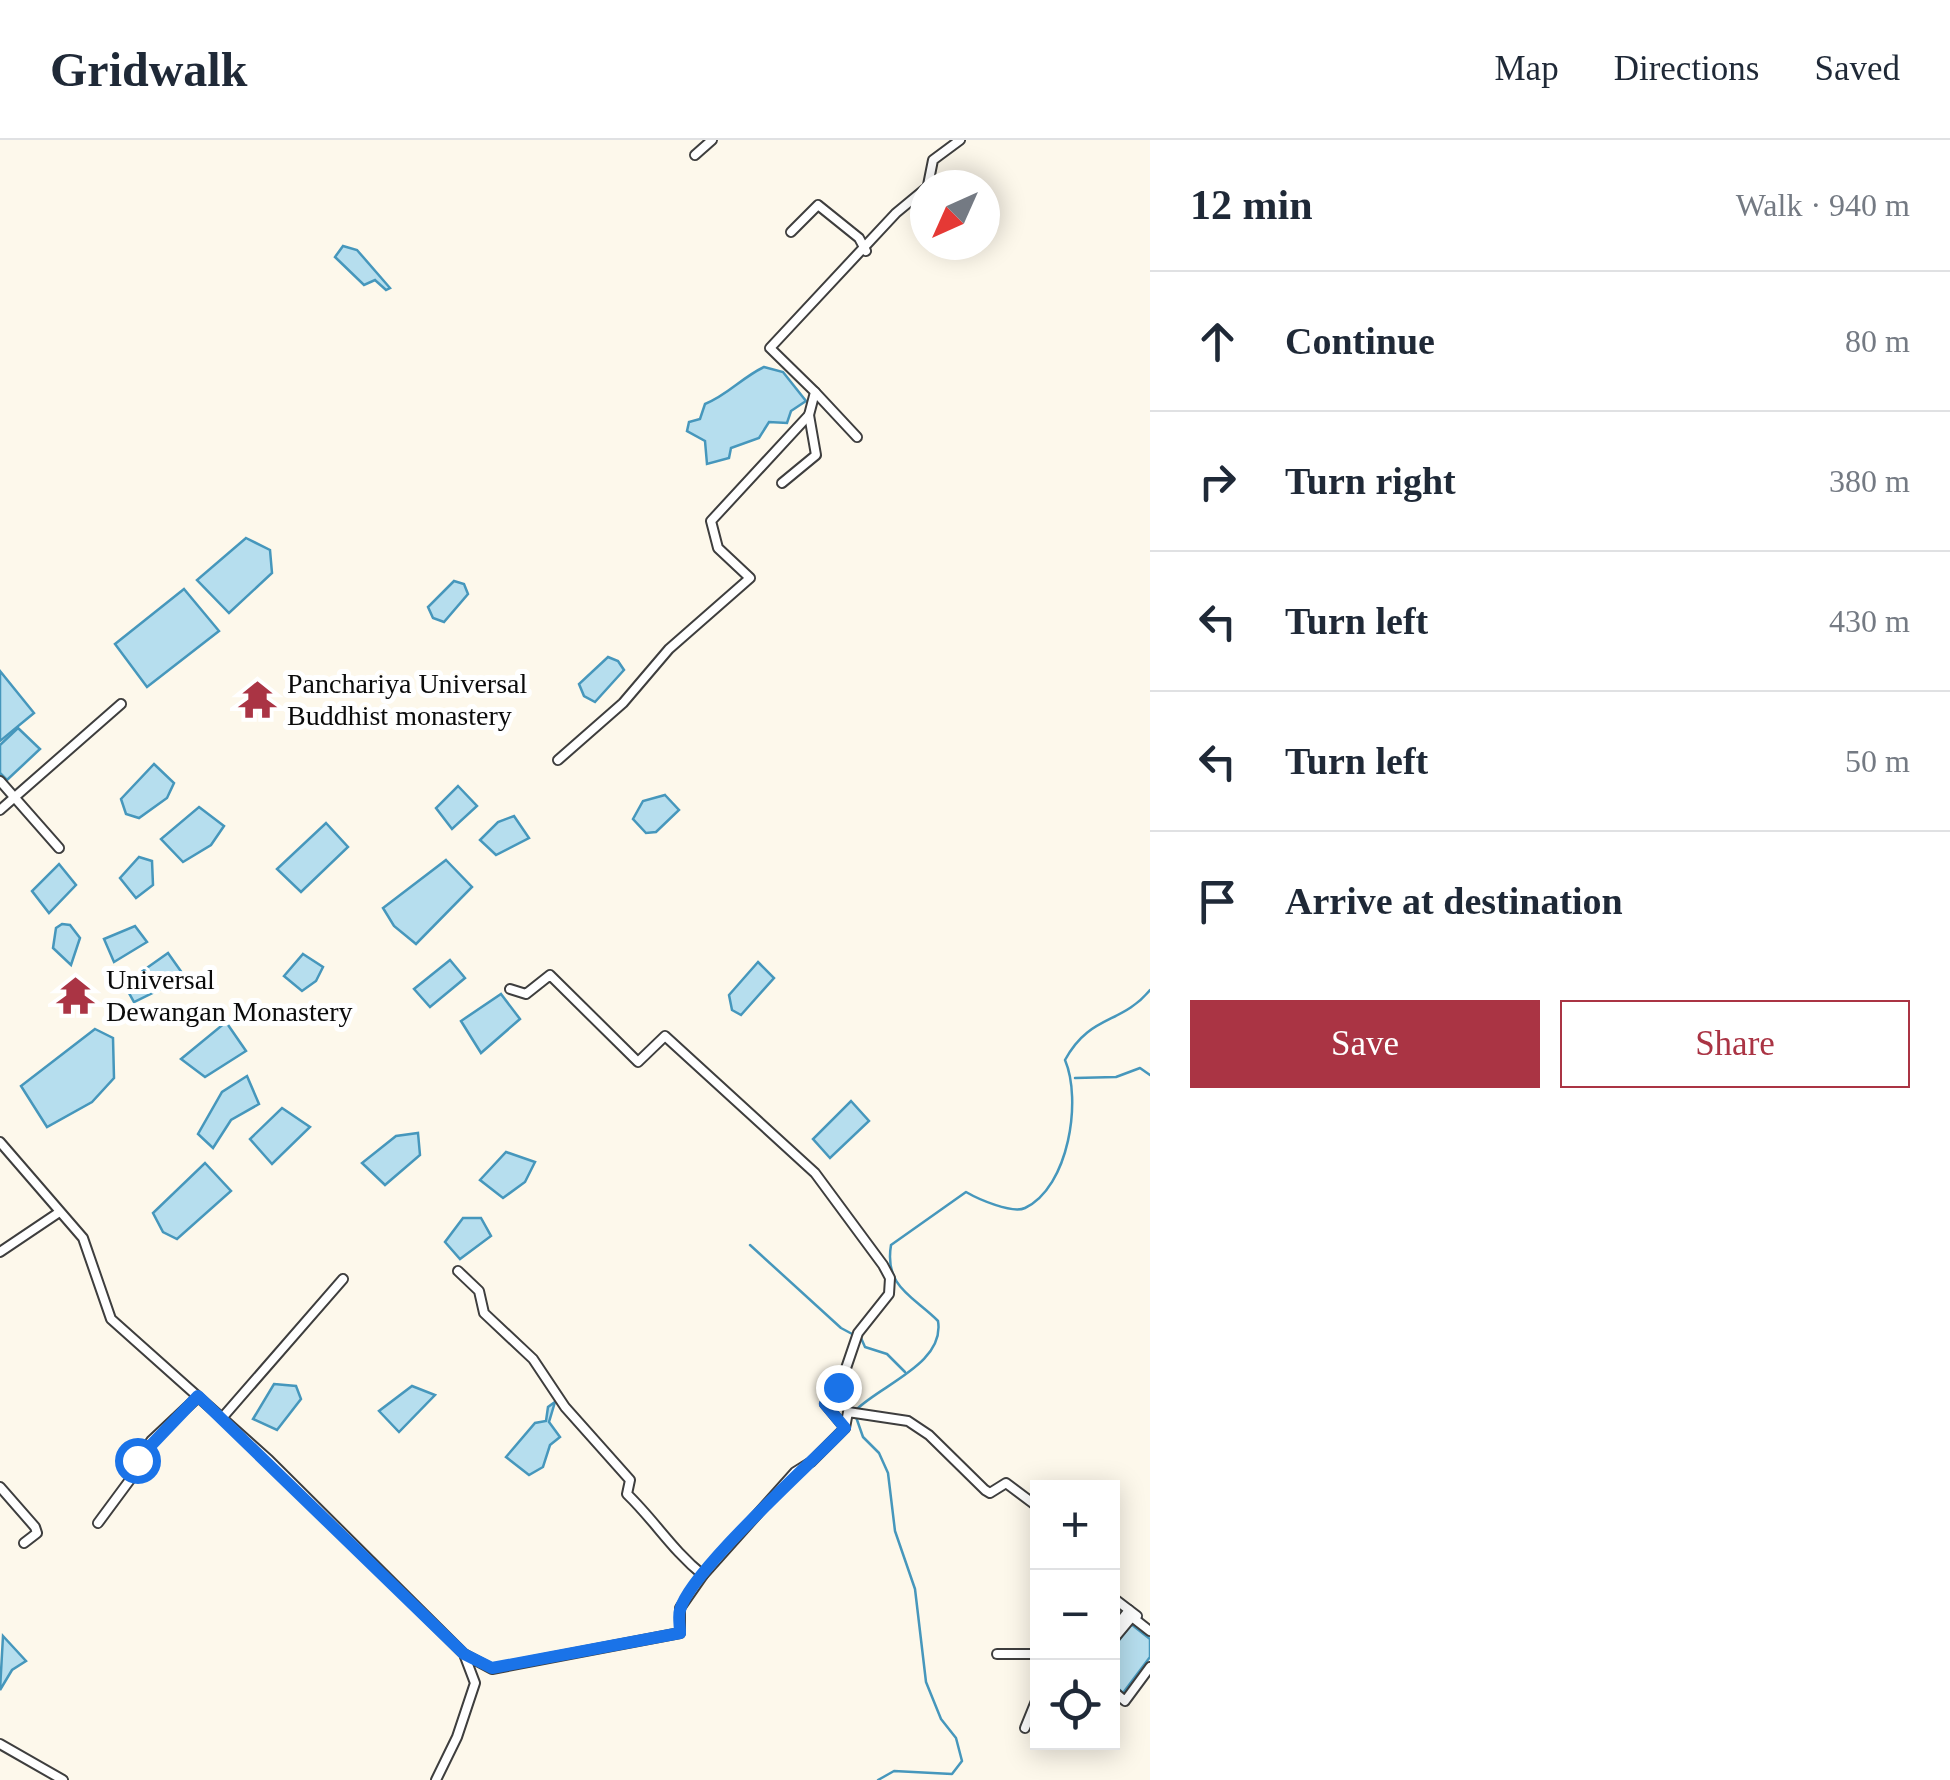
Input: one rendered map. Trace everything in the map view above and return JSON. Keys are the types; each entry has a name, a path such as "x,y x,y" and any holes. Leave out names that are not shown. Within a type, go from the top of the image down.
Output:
{"street":[{"path":"695,155 712,140"},
{"path":"931,170 933,160 956,141"},
{"path":"857,437 770,348 910,201"},
{"path":"791,232 818,205 859,238 866,251"},
{"path":"782,483 816,456 809,416 815,392"},
{"path":"558,760 623,703 669,649 750,578 718,548 711,522 809,416"},
{"path":"0,810 121,704"},
{"path":"0,781 59,848"},
{"path":"510,988 526,994 550,975 638,1062 665,1036 735,1104 795,1153 844,1210 890,1278 889,1294 858,1333 838,1387 825,1404 845,1428"},
{"path":"0,1142 83,1238 112,1319 222,1418 464,1654 492,1668 680,1633 680,1608 703,1575 795,1472 845,1428 848,1412 908,1422 929,1435 985,1490 990,1492 1006,1482 1030,1500"},
{"path":"0,1252 58,1212"},
{"path":"458,1271 480,1292 484,1314 533,1359 565,1408 630,1480 627,1494 664,1530 666,1542 703,1575"},
{"path":"222,1418 343,1279"},
{"path":"98,1523 136,1473 137,1460 151,1441 198,1396"},
{"path":"0,1487 35,1527 37,1533 24,1543"},
{"path":"1120,1604 1150,1629"},
{"path":"1120,1622 1129,1610"},
{"path":"1120,1631 1132,1616 1150,1629"},
{"path":"436,1780 457,1738 476,1683 464,1654"},
{"path":"997,1654 1030,1654"},
{"path":"1120,1697 1125,1701 1150,1666"},
{"path":"1025,1728 1030,1718"},
{"path":"0,1744 62,1780"}],"water":[{"path":"343,246 357,250 390,288 386,290 375,280 364,285 335,257"},
{"path":"764,367 783,372 806,401 791,411 787,423 769,422 759,438 731,448 729,458 707,464 705,441 687,431 689,422 700,419 705,404"},
{"path":"246,538 270,550 272,573 229,613 197,580"},
{"path":"454,581 464,584 468,594 444,622 433,618 428,607"},
{"path":"184,589 219,631 147,687 115,644"},
{"path":"608,657 618,661 624,670 595,702 584,696 579,684"},
{"path":"0,671 34,713 0,741"},
{"path":"18,728 40,749 7,780 0,773 0,745"},
{"path":"154,764 174,783 167,798 139,818 126,814 121,799"},
{"path":"458,786 477,806 452,829 436,808"},
{"path":"665,795 679,810 656,832 646,833 633,819 643,801"},
{"path":"199,807 224,826 211,845 183,862 161,839"},
{"path":"514,816 529,838 496,855 480,840 498,822"},
{"path":"326,823 348,847 301,892 277,869"},
{"path":"139,857 152,861 153,885 136,898 120,878"},
{"path":"446,860 472,887 416,944 394,926 383,908"},
{"path":"59,864 76,885 49,913 32,891"},
{"path":"70,925 80,938 71,965 53,948 56,928"},
{"path":"135,926 147,942 114,962 104,939"},
{"path":"168,953 185,977 134,1002 124,984"},
{"path":"303,954 323,967 316,981 302,991 284,976"},
{"path":"450,960 465,978 430,1007 414,989"},
{"path":"758,962 774,978 741,1015 732,1010 729,995"},
{"path":"501,994 520,1019 481,1053 461,1021"},
{"path":"226,1022 246,1051 205,1077 181,1059"},
{"path":"95,1029 113,1038 114,1078 92,1102 47,1127 21,1086"},
{"path":"247,1076 259,1104 231,1120 213,1148 198,1134 222,1092"},
{"path":"851,1101 869,1121 830,1158 813,1139"},
{"path":"282,1108 310,1127 272,1164 250,1139"},
{"path":"418,1133 420,1155 385,1185 362,1163 396,1136"},
{"path":"506,1152 535,1162 525,1182 503,1198 480,1180"},
{"path":"205,1163 231,1191 177,1239 163,1232 153,1213"},
{"path":"463,1218 481,1218 491,1236 460,1259 445,1242"},
{"path":"274,1384 296,1386 301,1399 277,1430 253,1419"},
{"path":"412,1386 435,1395 399,1432 379,1411"},
{"path":"555,1402 549,1422 560,1437 550,1445 543,1467 529,1475 506,1457 535,1423 546,1421 548,1407"},
{"path":"1131,1624 1150,1639 1150,1657 1123,1693 1120,1690 1120,1639"},
{"path":"3,1636 26,1661 12,1670 0,1690"}],"waterway":[{"path":"857,1409 922,1361 938,1336 938,1321 896,1281 891,1245 966,1192 1012,1209 1025,1208 1040,1197 1052,1182 1068,1141 1072,1097 1065,1060 1085,1035 1128,1009 1150,990"},
{"path":"1075,1078 1116,1077 1140,1068 1150,1075"},
{"path":"750,1245 841,1328 854,1335"},
{"path":"861,1338 865,1347 887,1354 905,1372"},
{"path":"856,1417 863,1437 879,1453 888,1473 895,1531 915,1589 926,1682 941,1719 956,1738 962,1761 952,1774 894,1771 878,1780"}],"place":[{"name":"Panchariya Universal Buddhist monastery","path":"257,699"},
{"name":"Universal Dewangan Monastery","path":"76,995"}],"route":[{"path":"137,1460 198,1396 269,1460 464,1654 492,1668 680,1633 680,1608 703,1575 795,1472 812,1462 845,1428 825,1404 838,1387"}]}
